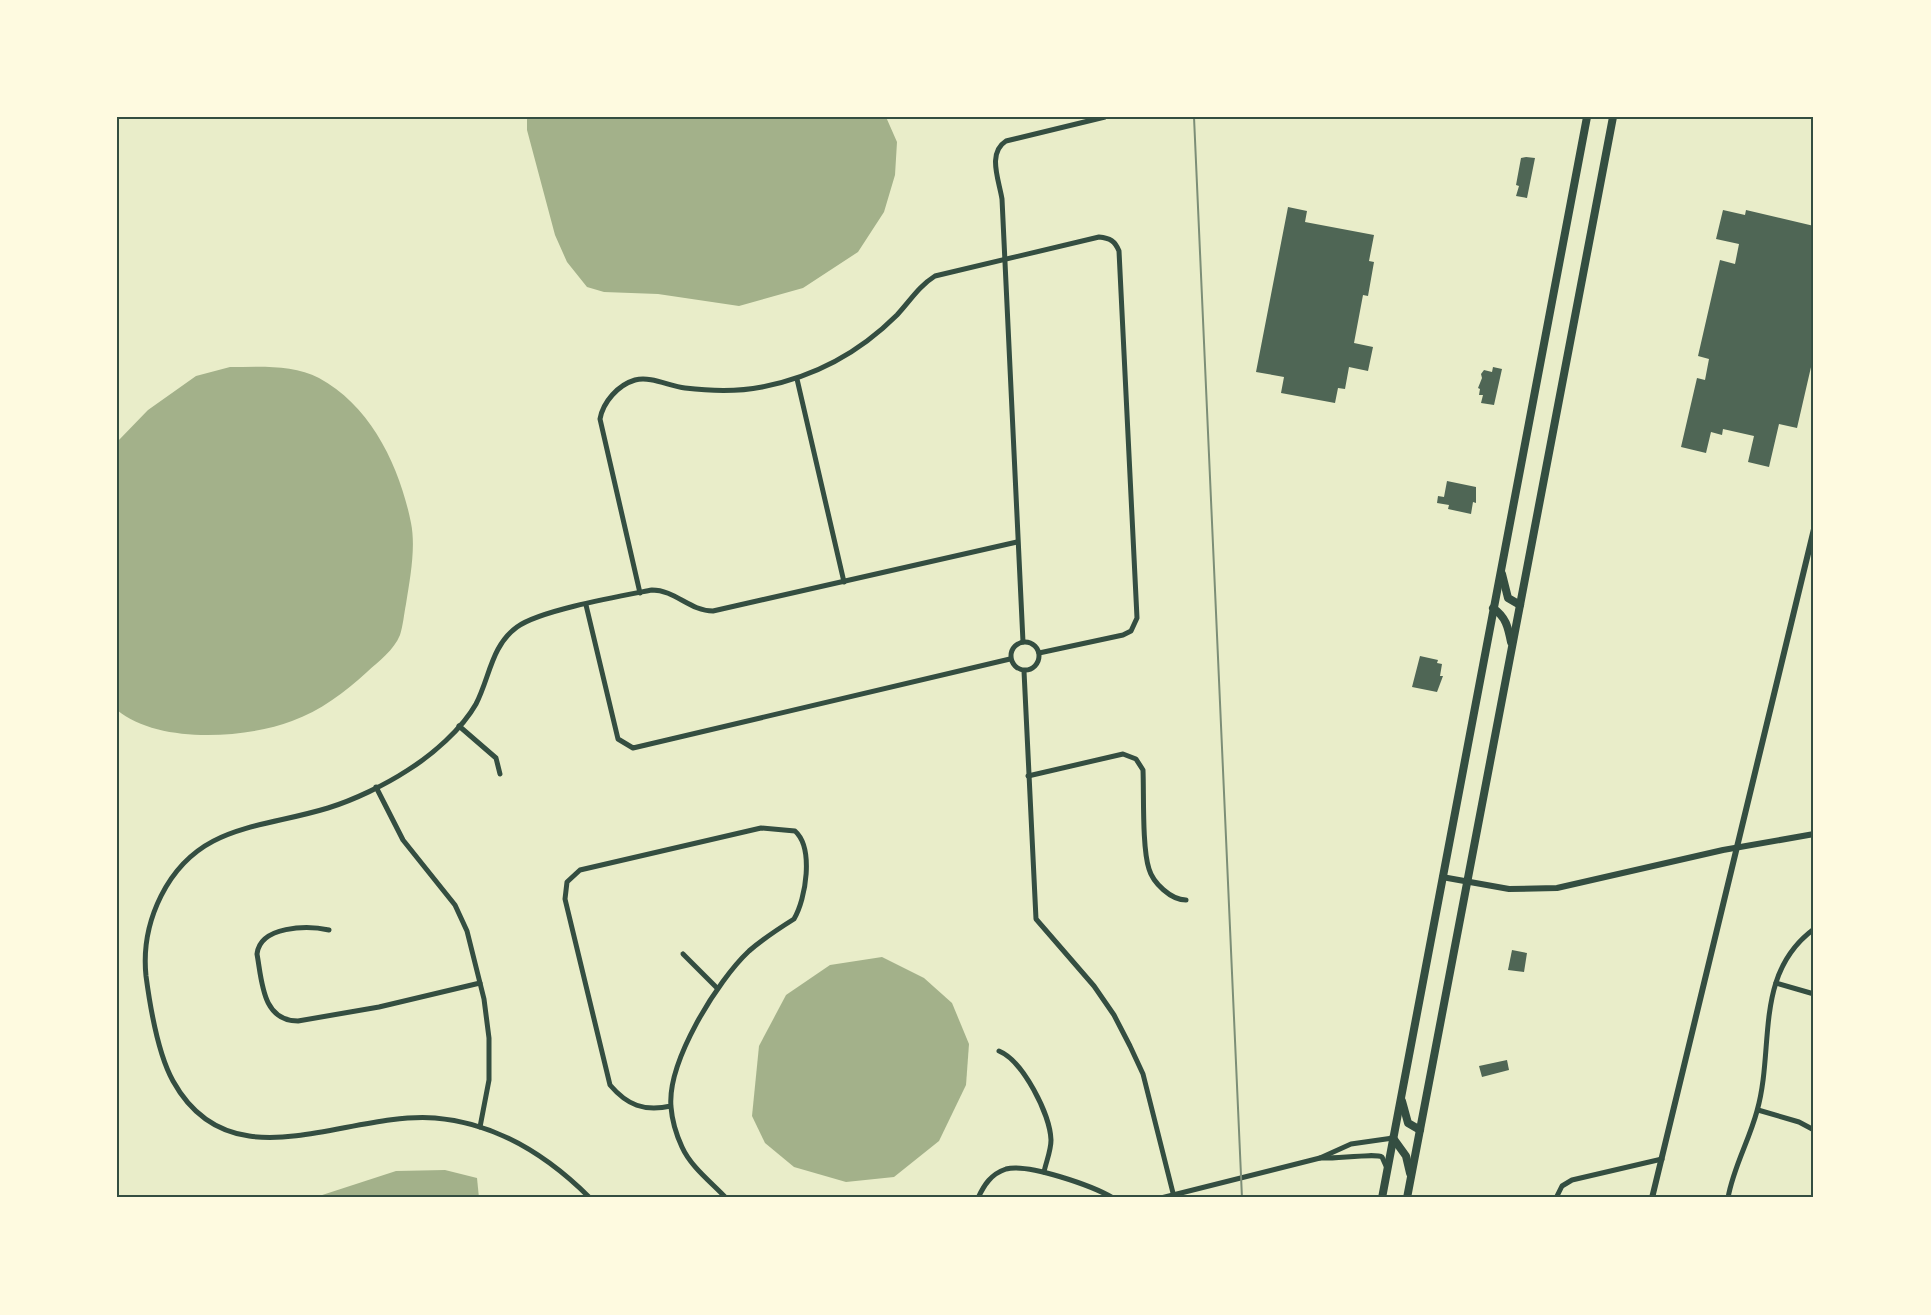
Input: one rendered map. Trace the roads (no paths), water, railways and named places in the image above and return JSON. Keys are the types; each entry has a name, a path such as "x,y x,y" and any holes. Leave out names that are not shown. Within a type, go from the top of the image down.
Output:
{"main road":[{"path":"1382,1198 1587,117"},
{"path":"1407,1198 1612,117"},
{"path":"1501,567 1504,589 1508,598 1520,605"},
{"path":"1494,608 1507,622 1512,647"},
{"path":"1401,1097 1405,1117 1413,1128 1420,1130"},
{"path":"1393,1138 1406,1156 1411,1179"}],"street":[{"path":"1023,642 1002,199 995,157 998,147 1006,141 1104,117"},
{"path":"640,592 600,419 605,404 616,391 636,380 683,387 736,390 797,379 861,346 898,313 925,282 935,276 1099,237 1108,238 1116,243 1119,251 1137,618 1131,631 1123,635 1039,653"},
{"path":"797,379 844,582"},
{"path":"1652,1198 1814,530"},
{"path":"590,1198 561,1169 516,1142 480,1127 457,1121 408,1118 382,1120 272,1139 244,1137 223,1130 194,1108 171,1079 163,1055 148,990 145,954 146,935 153,912 180,865 195,851 222,836 329,808 408,771 459,726 474,707 496,649 504,638 529,619 640,592 660,590 673,594 695,608 713,611 1017,542"},
{"path":"586,605 618,739 633,748 1010,659"},
{"path":"1023,642 1031,643 1039,653 1036,666 1024,671 1015,667 1010,659 1011,650 1023,642"},
{"path":"1024,671 1036,919 1094,986 1114,1015 1130,1046 1143,1074 1173,1193"},
{"path":"459,726 496,758 500,774"},
{"path":"1028,776 1123,754 1136,759 1143,770 1149,870 1167,892 1180,900 1186,900"},
{"path":"376,787 403,840 462,918 480,983 486,1015 489,1058 487,1096 480,1127"},
{"path":"670,1106 647,1109 635,1106 625,1101 610,1085 564,899 567,882 580,870 761,828 784,829 798,834 806,866 798,911 794,919 748,952 717,988 684,1052 675,1077 670,1106 679,1139 688,1157 726,1198"},
{"path":"1443,877 1509,889 1557,888 1737,848 1814,834"},
{"path":"329,930 306,927 266,936 258,947 256,954 267,1005 285,1019 298,1021 379,1007 480,983"},
{"path":"1728,1198 1730,1183 1758,1110 1764,1077 1766,1033 1776,983 1787,955 1814,928"},
{"path":"683,954 717,988"},
{"path":"1776,983 1814,994"},
{"path":"999,1051 1010,1055 1018,1063 1036,1096 1049,1127 1051,1144 1044,1172"},
{"path":"1758,1110 1799,1122 1814,1130"},
{"path":"1161,1198 1173,1193 1320,1158 1351,1144 1393,1138"},
{"path":"1320,1158 1345,1159 1379,1154 1387,1170"},
{"path":"1556,1198 1562,1186 1572,1180 1662,1159"},
{"path":"978,1198 989,1179 1006,1169 1044,1172 1113,1198"}],"railway":[{"path":"1194,117 1242,1198"}]}
